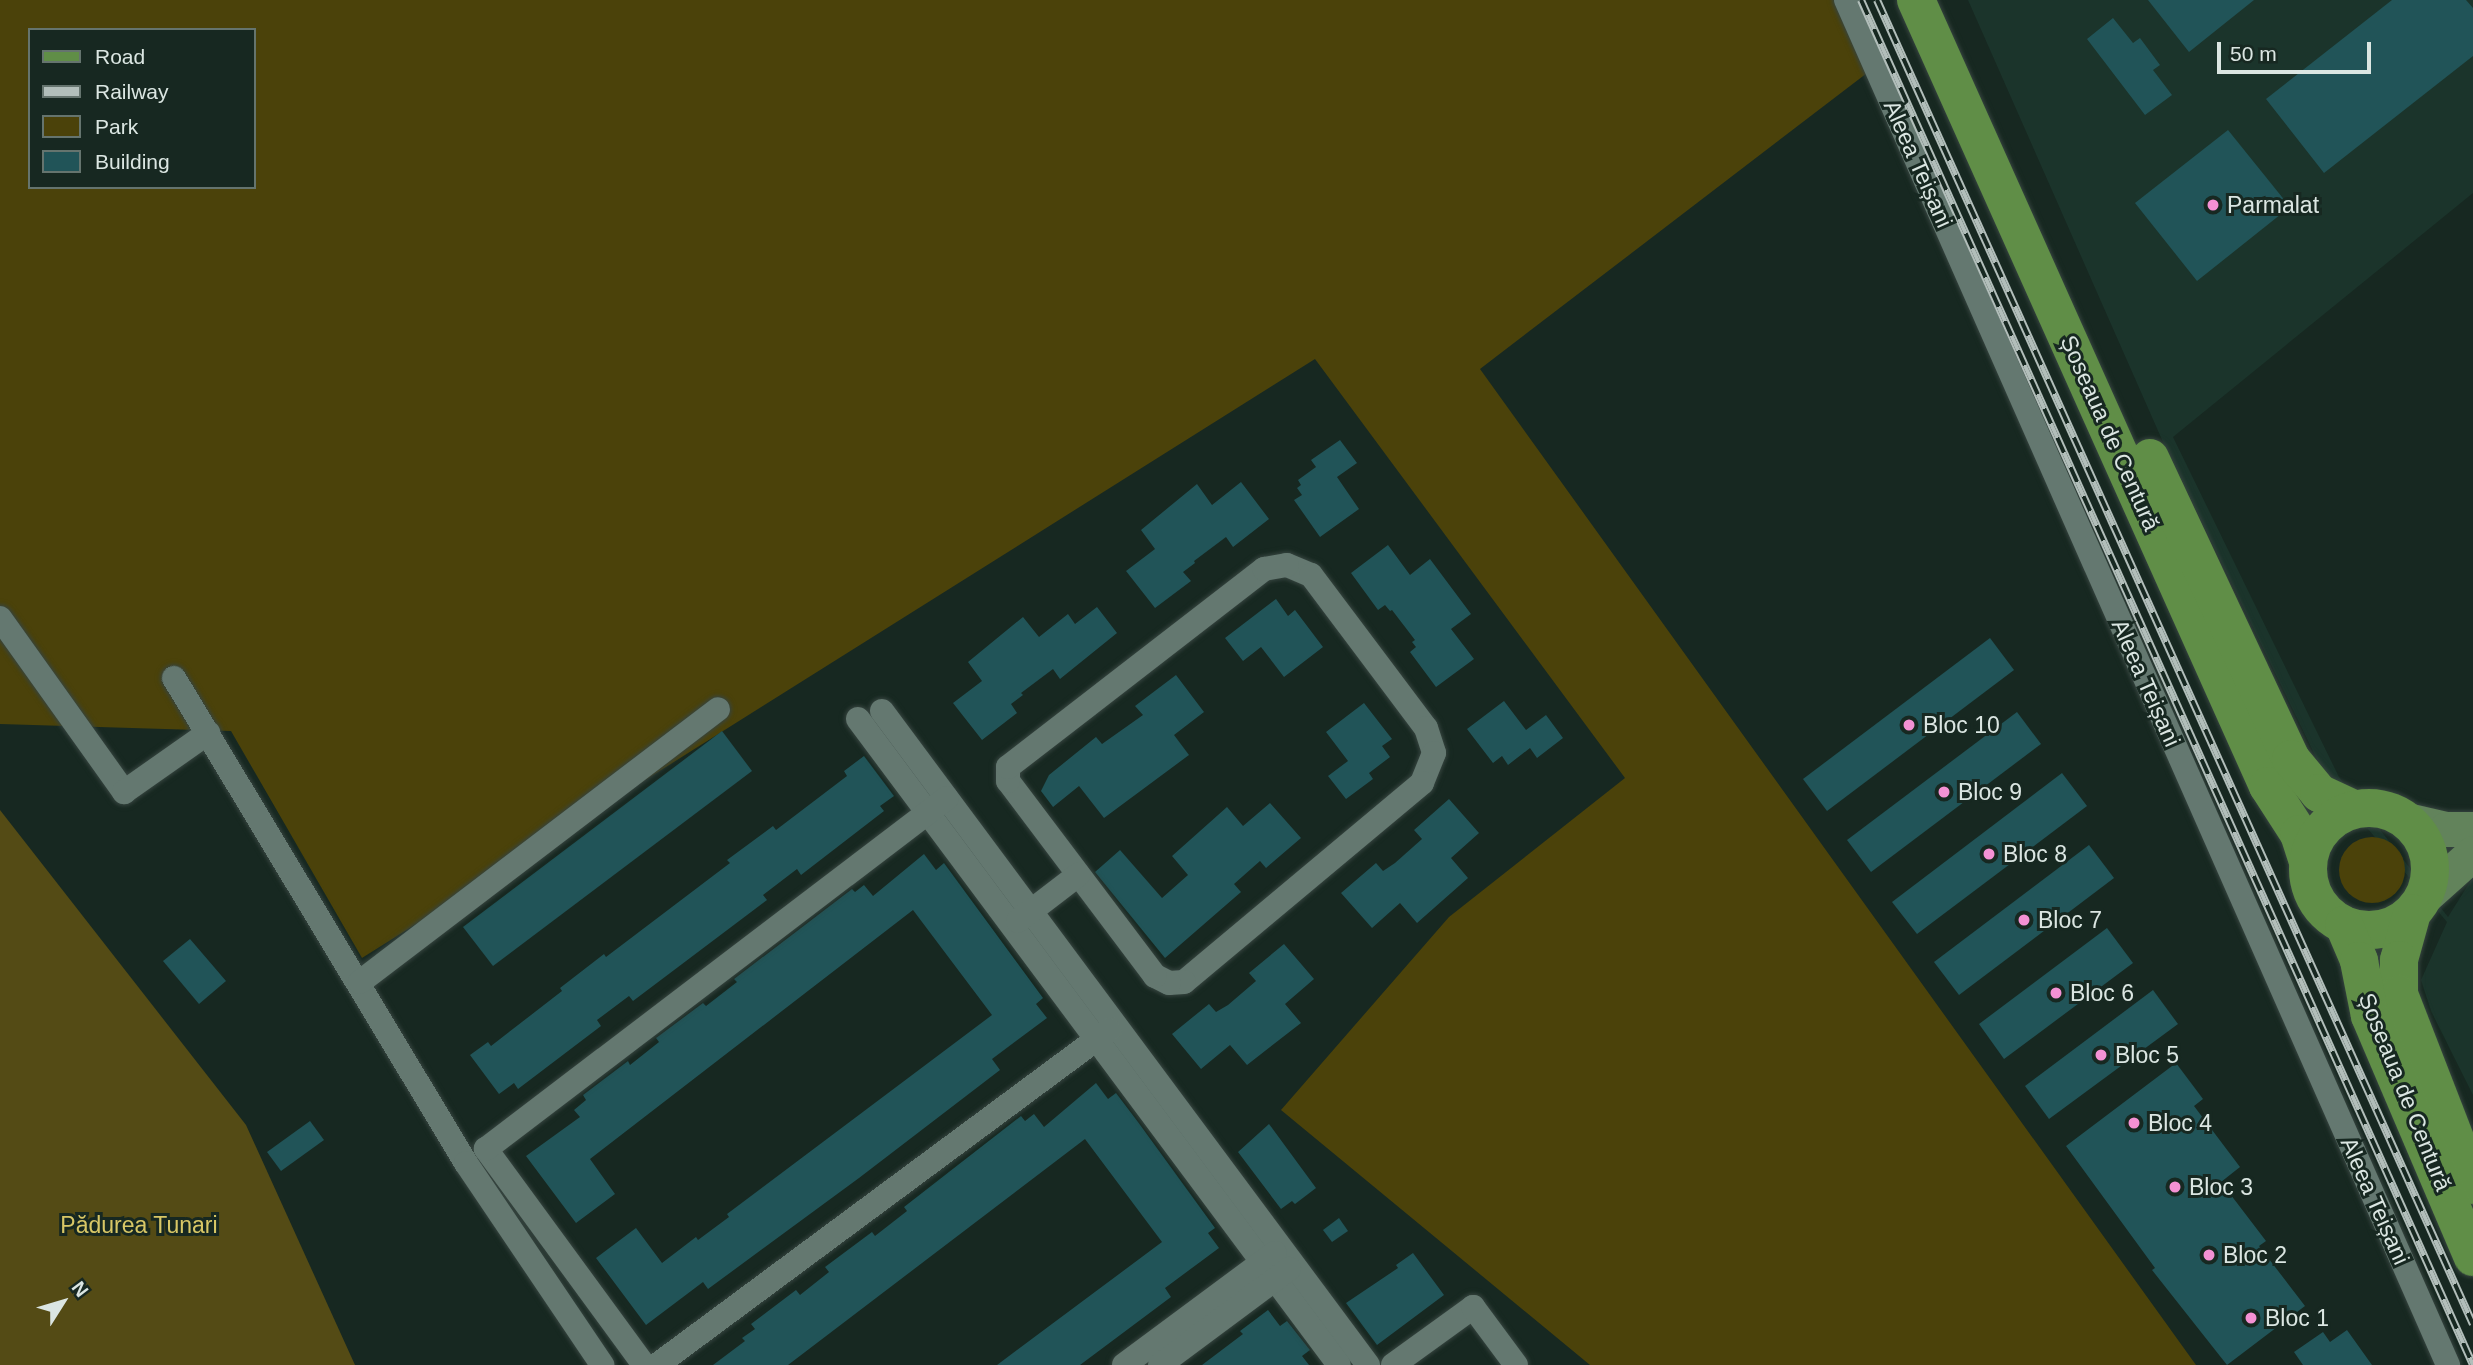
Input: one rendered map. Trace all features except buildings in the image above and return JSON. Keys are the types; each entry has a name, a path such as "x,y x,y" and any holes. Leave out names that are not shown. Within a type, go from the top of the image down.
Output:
{"main road":[{"name":"Șoseaua de Centură","path":"1916,0 2268,786 2299,834 2308,862"},
{"name":"Șoseaua de Centură","path":"1944,0 2125,407 2291,759 2319,793 2354,809"},
{"path":"2473,829 2446,829 2407,820 2381,809 2354,809 2340,814 2318,835 2308,862 2309,878 2317,899 2331,917 2344,925 2362,930 2380,929 2397,924 2473,853"},
{"path":"2407,820 2418,832 2429,855 2430,880 2418,905"},
{"name":"Șoseaua de Centură","path":"2418,905 2399,960 2399,994 2473,1185"},
{"name":"Șoseaua de Centură","path":"2344,925 2359,961 2370,1016 2473,1257"}],"street":[{"name":"Aleea Teișani","path":"1846,0 2448,1365"},
{"path":"1287,565 1311,575 1426,728 1434,753 1422,783 1184,982 1169,983 1155,976 1078,875 1008,781 1011,764 1264,569 1287,565"},
{"path":"0,618 124,792 208,733"},
{"path":"174,678 360,982 466,1163 602,1365"},
{"path":"360,982 718,709"},
{"path":"882,711 937,805"},
{"path":"858,719 937,805 1278,1264 1368,1365"},
{"path":"644,1365 486,1149 937,805"},
{"path":"1021,918 1078,875"},
{"path":"657,1365 1105,1032"},
{"path":"1124,1365 1278,1264"},
{"path":"1160,1365 1278,1264"},
{"path":"1278,1264 1339,1365"},
{"path":"1393,1365 1473,1307 1516,1365"}],"shaded area":[{"path":"1968,0 2473,0 2473,193 2173,437 2339,777 2448,917 2473,877 2473,1095 2431,1011 2421,980 2447,922 2328,782 2163,442"}],"green space":[{"path":"0,0 1840,0 1871,70 1480,369 2196,1365 1590,1365 1281,1110 1449,917 1625,778 1315,359 362,958 231,731 0,724"},
{"name":"Pădurea Tunari","path":"0,810 246,1125 355,1365 0,1365"},
{"path":"2366,837 2378,837 2390,842 2400,852 2405,870 2403,883 2390,898 2378,903 2366,903 2354,898 2344,888 2339,876 2339,864 2344,852 2354,842"}],"railway":[{"path":"1861,0 2473,1365"},
{"path":"1877,0 2473,1324"}],"place":[{"name":"Parmalat","path":"2213,205"},
{"name":"Bloc 10","path":"1909,725"},
{"name":"Bloc 9","path":"1944,792"},
{"name":"Bloc 8","path":"1989,854"},
{"name":"Bloc 7","path":"2024,920"},
{"name":"Bloc 6","path":"2056,993"},
{"name":"Bloc 5","path":"2101,1055"},
{"name":"Bloc 4","path":"2134,1123"},
{"name":"Bloc 3","path":"2175,1187"},
{"name":"Bloc 2","path":"2209,1255"},
{"name":"Bloc 1","path":"2251,1318"}]}
